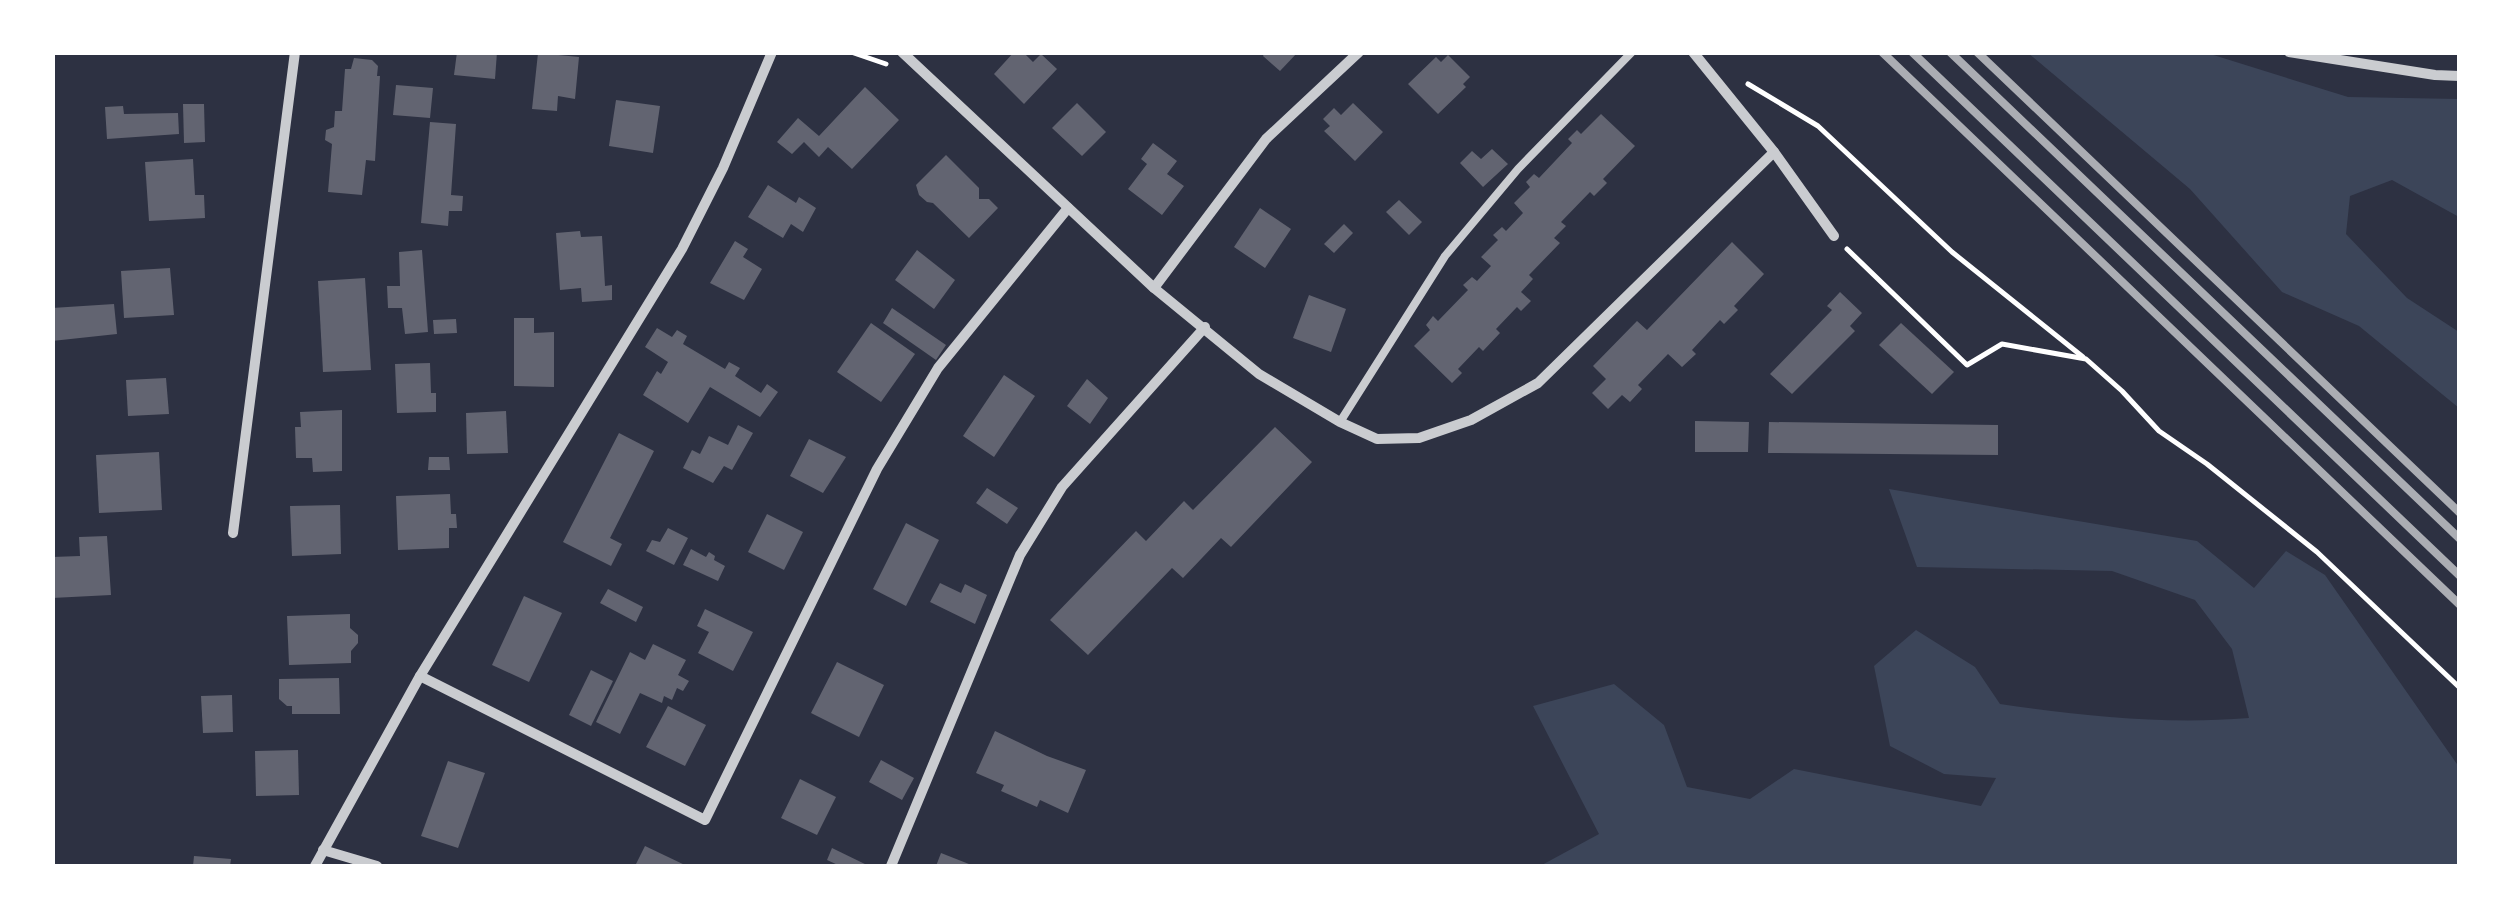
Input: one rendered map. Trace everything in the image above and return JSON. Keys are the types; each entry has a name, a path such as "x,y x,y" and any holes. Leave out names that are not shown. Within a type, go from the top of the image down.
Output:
{"street":[{"path":"233,533 295,52"},
{"path":"315,866 420,676 682,249 723,168 772,52"},
{"path":"902,52 1154,288 1260,374 1340,422 1377,439 1420,438 1471,420 1538,383 1774,152"},
{"path":"1154,288 1266,139 1360,52"},
{"path":"1693,52 1774,152 1834,236"},
{"path":"2289,52 2460,76"},
{"path":"420,676 705,820 876,469 938,368 1068,208"},
{"path":"891,866 1020,555 1062,487 1205,328"},
{"path":"324,850 377,866"}],"lane":[{"path":"1340,422 1445,256 1518,169 1632,52"}],"path":[{"path":"1741,80 1818,126 1952,252 2122,391 2159,431 2208,464 2317,552 2460,688"},
{"path":"1834,236 1967,366 2002,344 2086,359"}],"shaded area":[{"path":"2028,53 2207,53 2348,97 2459,99 2459,217 2392,180 2350,196 2346,234 2407,298 2459,332 2459,408 2359,326 2282,292 2190,189"},
{"path":"1889,489 2197,541 2254,588 2286,551 2325,575 2459,767 2459,866 1540,866 1599,834 1533,706 1614,684 1664,725 1687,787 1750,799 1794,769 1981,806 1996,778 1944,774 1890,746 1874,666 1916,630 1975,667 2000,704 2124,718 2249,718 2232,649 2195,600 2112,571 1917,567"}],"building":[{"path":"457,52 497,52 495,79 454,75"},
{"path":"1014,52 1023,52 1033,62 1041,54 1057,69 1024,104 994,74"},
{"path":"1265,52 1298,52 1280,71 1263,56"},
{"path":"538,53 579,57 575,99 558,96 557,111 532,109"},
{"path":"1448,55 1470,77 1463,84 1466,87 1438,114 1408,84 1436,57 1441,62"},
{"path":"354,58 372,60 380,76 375,161 366,160 362,195 328,192 332,144 325,140 326,130 334,127 335,111 342,111 345,69 351,69"},
{"path":"396,85 433,88 430,118 393,115"},
{"path":"865,87 899,120 852,169 828,147 819,157 804,142 792,154 777,142 798,118 819,136"},
{"path":"616,100 660,106 653,153 609,146"},
{"path":"1077,103 1106,132 1082,156 1052,128"},
{"path":"1353,103 1383,132 1355,161 1324,131 1330,126 1323,119 1334,108 1341,115"},
{"path":"183,104 204,104 205,142 184,143"},
{"path":"123,106 124,114 178,113 179,134 107,139 105,107"},
{"path":"1601,114 1635,146 1603,179 1607,183 1594,196 1590,192 1561,222 1566,226 1554,238 1560,243 1529,275 1533,279 1521,292 1531,301 1521,311 1517,307 1496,329 1500,333 1483,351 1479,347 1458,369 1462,373 1452,383 1414,346 1430,330 1426,325 1433,316 1438,321 1468,290 1463,285 1472,277 1477,281 1491,266 1481,257 1498,240 1493,235 1502,227 1506,231 1523,213 1514,203 1530,187 1526,182 1534,174 1539,178 1572,143 1568,139 1577,130 1581,134"},
{"path":"430,122 456,124 451,195 463,196 462,211 449,211 448,226 421,223"},
{"path":"1153,143 1177,161 1167,174 1184,186 1162,215 1128,189 1147,164 1141,159"},
{"path":"1492,149 1508,164 1483,187 1460,163 1472,151 1481,159"},
{"path":"946,155 979,188 979,199 989,199 998,208 969,238 933,203 919,195 916,185"},
{"path":"193,159 195,195 204,195 205,218 149,221 145,162"},
{"path":"768,185 796,203 799,197 816,208 803,232 791,224 783,238 748,217"},
{"path":"1399,200 1422,222 1409,235 1386,212"},
{"path":"1260,208 1291,229 1265,268 1234,247"},
{"path":"1344,224 1353,233 1334,253 1324,244"},
{"path":"580,231 581,237 602,236 605,286 612,285 612,300 582,302 581,288 560,290 556,233"},
{"path":"735,241 748,249 743,257 762,269 744,300 710,283"},
{"path":"1732,242 1764,274 1734,306 1738,310 1724,324 1720,320 1682,367 1668,354 1638,385 1642,389 1630,402 1622,395 1608,409 1592,393 1606,379 1593,366 1637,321 1647,330"},
{"path":"422,250 428,332 405,334 402,308 388,308 387,286 400,286 399,252"},
{"path":"917,250 955,280 934,309 895,280"},
{"path":"170,268 174,315 124,318 121,271"},
{"path":"365,278 371,370 323,372 318,281"},
{"path":"1840,292 1862,313 1850,326 1855,331 1792,394 1770,374 1832,310 1827,306"},
{"path":"1309,295 1346,309 1331,352 1293,338"},
{"path":"114,304 117,334 52,341 52,308"},
{"path":"892,308 946,345 936,360 883,323"},
{"path":"514,318 534,318 534,333 554,332 554,387 514,386"},
{"path":"456,319 457,333 434,334 433,320"},
{"path":"871,323 915,354 881,402 837,372"},
{"path":"1901,323 1954,372 1932,394 1879,345"},
{"path":"657,328 672,337 677,330 687,336 683,344 725,369 729,362 740,368 735,376 761,393 767,384 778,392 760,417 710,387 688,423 643,395 657,371 661,374 668,362 645,347"},
{"path":"430,363 436,412 397,413 395,364"},
{"path":"1004,375 1035,396 994,457 963,436"},
{"path":"166,378 169,414 128,416 126,380"},
{"path":"1087,379 1108,398 1090,424 1067,406"},
{"path":"342,410 342,471 313,472 312,458 296,458 295,427 301,427 300,412"},
{"path":"506,411 508,453 467,454 466,413"},
{"path":"1695,421 1749,422 1748,452 1695,452"},
{"path":"1769,422 1998,425 1998,455 1768,453"},
{"path":"738,425 753,433 732,470 724,466 713,483 683,468 692,450 700,454 709,436 728,445"},
{"path":"1275,427 1312,462 1231,547 1221,538 1183,578 1172,568 1088,655 1050,620 1136,531 1146,541 1184,501 1193,510"},
{"path":"619,433 654,451 610,538 622,544 611,566 563,542"},
{"path":"809,439 846,457 823,493 790,476"},
{"path":"159,452 162,510 99,513 96,455"},
{"path":"429,457 449,457 450,470 428,470"},
{"path":"987,488 1018,508 1007,524 976,503"},
{"path":"450,494 451,514 456,514 457,528 449,528 449,548 398,550 396,496"},
{"path":"340,505 341,554 292,556 290,506"},
{"path":"767,514 803,532 784,570 748,552"},
{"path":"906,523 939,540 906,606 873,589"},
{"path":"668,528 688,538 674,565 646,551 652,540 660,542"},
{"path":"107,536 111,595 52,598 52,557 80,556 79,537"},
{"path":"691,549 706,557 709,552 725,566 718,581 683,565"},
{"path":"940,583 961,593 965,584 987,595 975,624 930,602"},
{"path":"608,589 643,607 636,622 600,603"},
{"path":"524,596 562,613 529,682 492,665"},
{"path":"705,609 753,632 733,671 698,653 709,632 697,626"},
{"path":"350,614 350,628 358,635 351,663 289,665 287,616"},
{"path":"653,644 686,660 678,675 689,681 683,691 677,688 672,700 664,696 662,703 640,693 620,734 596,722 630,652 645,660"},
{"path":"837,662 884,685 859,737 811,713"},
{"path":"591,670 613,681 591,726 569,715"},
{"path":"339,678 340,714 292,714 292,706 279,699 279,679"},
{"path":"232,695 233,732 203,733 201,696"},
{"path":"668,706 706,725 685,766 646,747"},
{"path":"995,731 1086,770 1068,813 1040,800 1037,807 1001,791 1004,785 976,773"},
{"path":"298,750 299,795 256,796 255,751"},
{"path":"881,760 914,778 902,800 869,782"},
{"path":"448,761 485,773 458,848 421,836"},
{"path":"800,779 836,797 817,835 781,818"},
{"path":"645,846 687,866 635,866"},
{"path":"832,848 869,866 840,866 827,860"},
{"path":"941,853 974,866 936,866"},
{"path":"194,856 231,859 230,866 193,866"}],"railway":[{"path":"1882,52 2460,605"},
{"path":"1912,52 2460,576"},
{"path":"1950,52 2460,539"},
{"path":"1977,52 2460,513"}]}
